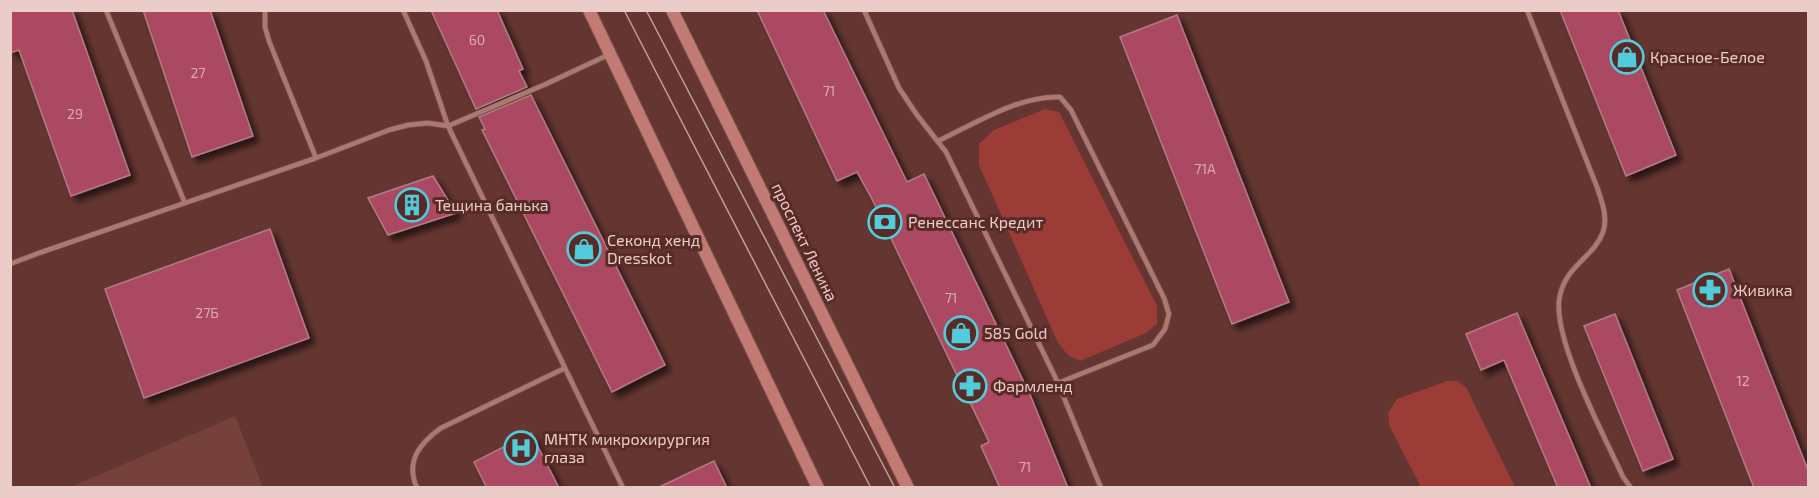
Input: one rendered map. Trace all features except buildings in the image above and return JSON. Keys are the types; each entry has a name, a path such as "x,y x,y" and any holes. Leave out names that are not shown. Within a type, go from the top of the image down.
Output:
{"main road":[{"path":"589,10 818,488"},
{"name":"проспект Ленина","path":"672,10 908,488"}],"lane":[{"path":"106,10 184,201"},
{"path":"265,10 265,27 269,41 316,158"},
{"path":"403,10 426,61 448,126 623,488"},
{"path":"864,10 899,88 946,153 1058,383 1101,488"},
{"path":"1527,10 1605,212 1603,231 1598,242 1563,282 1559,302 1561,326 1576,373 1623,477 1631,488"},
{"path":"10,264 184,201 408,125 428,123 448,126 610,54"},
{"path":"938,141 1019,103 1045,96 1060,97 1071,110 1149,266 1169,314 1165,329 1153,345 1058,383"},
{"path":"417,488 413,478 413,465 417,452 425,439 441,428 565,368"}],"shaded area":[{"path":"1045,109 1059,112 1157,306 1157,324 1146,333 1080,361 1068,355 1058,343 979,165 979,144 994,130"},
{"path":"1447,381 1457,381 1466,387 1515,487 1421,487 1389,425 1388,413 1397,399"},
{"path":"235,416 263,487 71,487"}],"tram line":[{"path":"624,10 871,488"},
{"path":"646,10 895,488"}],"place":[{"name":"Красное-Белое","path":"1627,57"},
{"name":"Тещина банька","path":"412,205"},
{"name":"Ренессанс Кредит","path":"885,222"},
{"name":"Секонд хенд Dresskot","path":"584,249"},
{"name":"Живика","path":"1710,290"},
{"name":"585 Gold","path":"961,333"},
{"name":"Фармленд","path":"970,386"},
{"name":"МНТК микрохирургия глаза","path":"521,448"}]}
